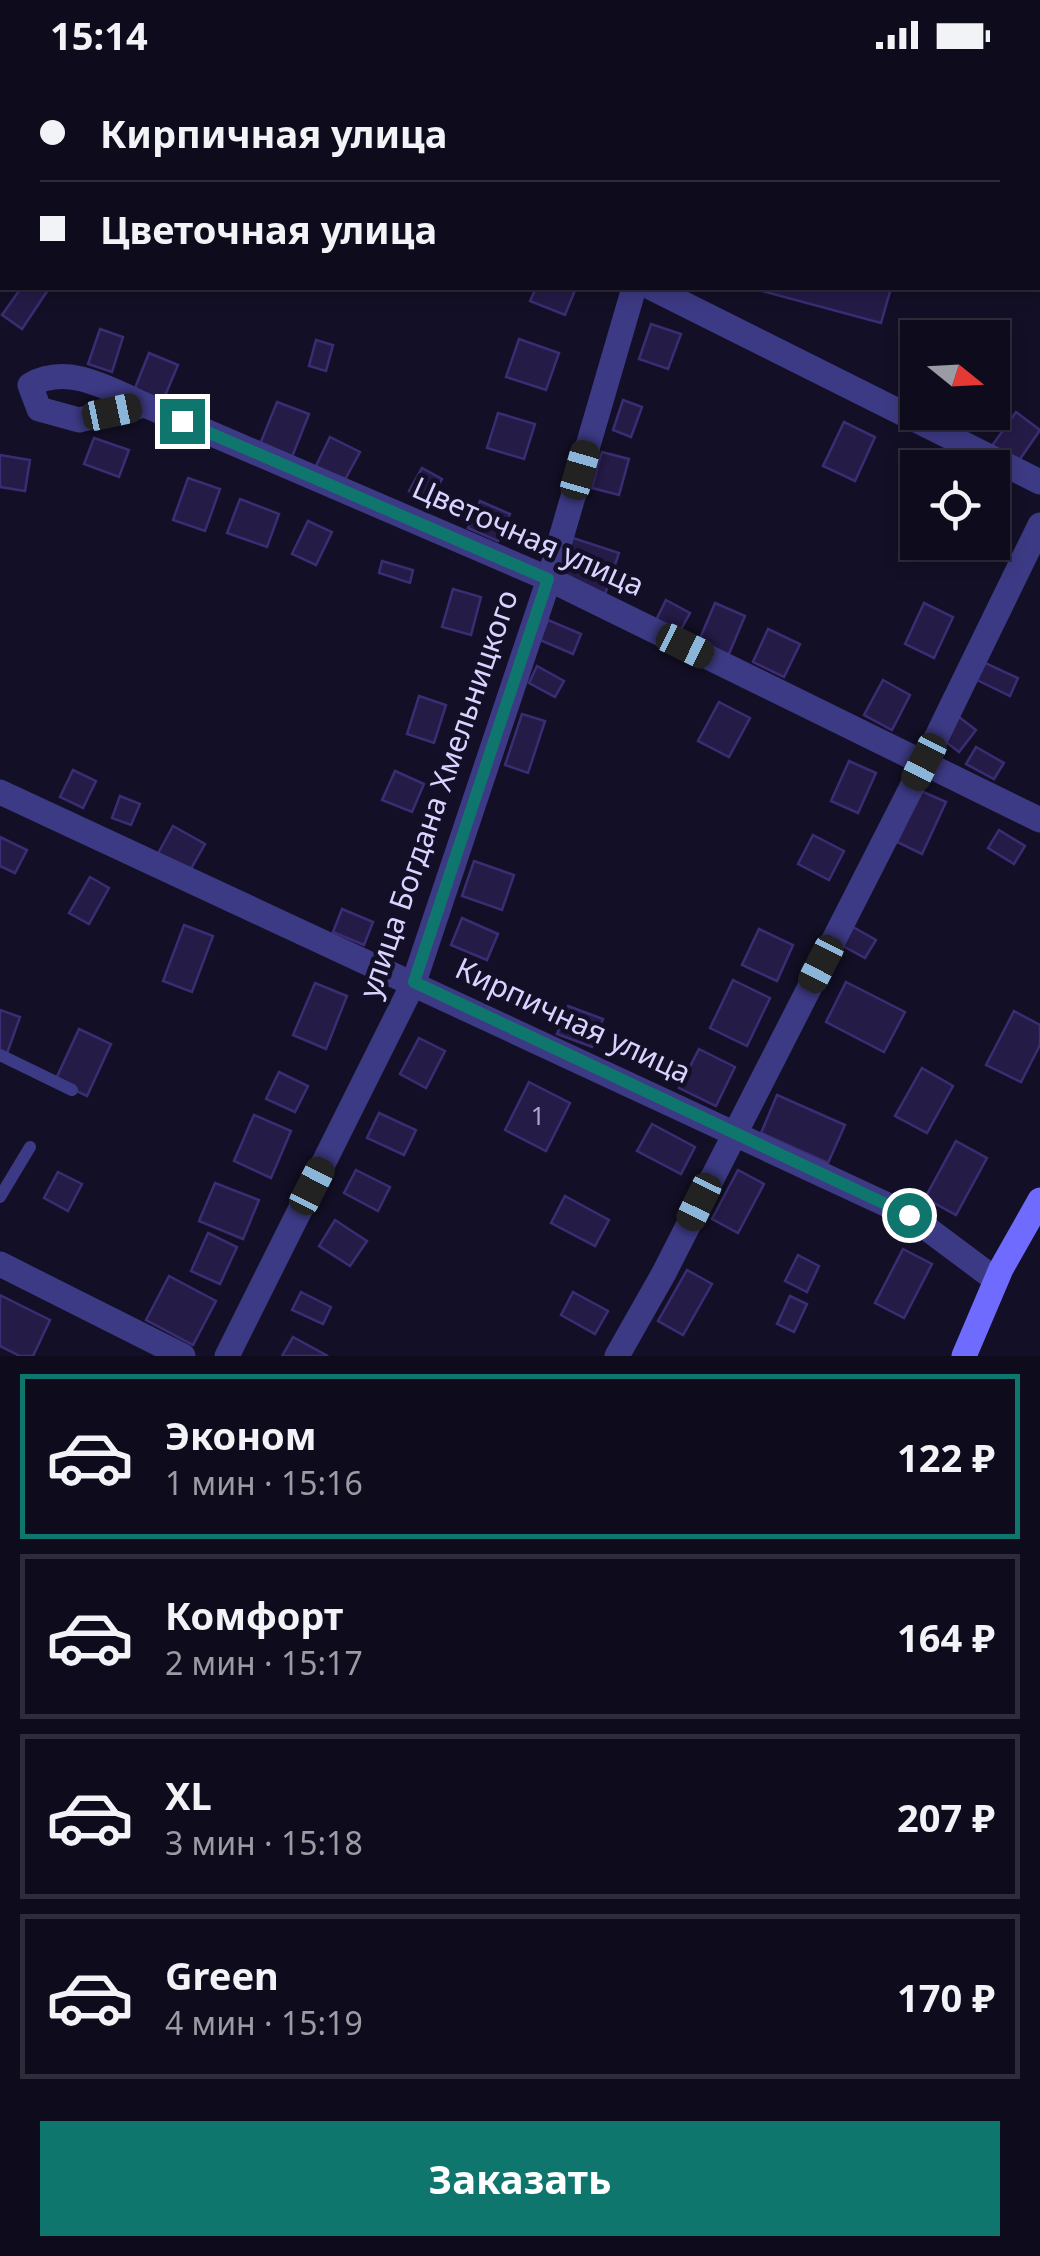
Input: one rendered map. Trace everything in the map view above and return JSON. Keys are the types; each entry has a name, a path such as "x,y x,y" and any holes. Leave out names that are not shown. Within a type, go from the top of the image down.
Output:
{"street":[{"name":"улица Богдана Хмельницкого","path":"227,1356 414,982 548,579 633,290"},
{"path":"656,290 1040,482"},
{"name":"Цветочная улица","path":"145,405 548,579 1040,820"},
{"path":"617,1356 664,1273 1040,525"},
{"name":"Кирпичная улица","path":"0,792 909,1215 996,1280"},
{"path":"964,1356 996,1280 1040,1200"},
{"path":"0,1264 182,1356"}],"lane":[{"path":"0,1054 72,1090"},
{"path":"0,1198 30,1148"}],"building":[{"path":"20,290 48,290 22,329 2,315"},
{"path":"535,290 575,290 565,315 530,301"},
{"path":"758,290 890,290 881,323"},
{"path":"651,324 681,334 668,369 639,359"},
{"path":"100,329 123,337 112,372 88,364"},
{"path":"519,339 559,353 546,390 506,377"},
{"path":"316,340 333,345 326,371 309,366"},
{"path":"149,353 178,365 159,410 131,398"},
{"path":"623,400 642,407 631,437 613,430"},
{"path":"277,402 309,414 290,462 258,449"},
{"path":"1016,412 1040,430 1014,468 1010,465 1010,450 989,450 1003,430 1010,430 1010,420"},
{"path":"498,413 535,424 524,459 487,448"},
{"path":"844,422 875,437 855,481 823,466"},
{"path":"330,437 360,452 342,485 314,470"},
{"path":"94,438 129,450 119,477 84,464"},
{"path":"602,452 629,459 619,495 592,488"},
{"path":"0,455 30,460 25,491 0,487"},
{"path":"422,468 442,479 429,502 409,491"},
{"path":"188,478 220,489 205,531 173,520"},
{"path":"240,499 279,514 267,547 227,533"},
{"path":"480,501 510,514 498,541 468,528"},
{"path":"308,521 332,532 316,565 292,554"},
{"path":"570,537 619,553 602,603 554,588"},
{"path":"382,561 413,570 410,583 379,573"},
{"path":"453,589 481,597 471,635 442,627"},
{"path":"666,600 690,613 679,633 656,620"},
{"path":"715,603 745,616 728,656 698,643"},
{"path":"924,603 953,617 934,658 905,644"},
{"path":"548,620 581,634 573,654 540,640"},
{"path":"768,629 800,644 784,677 753,662"},
{"path":"983,662 1018,678 1010,696 975,679"},
{"path":"537,666 564,681 555,697 529,683"},
{"path":"883,680 910,695 892,730 864,715"},
{"path":"419,696 446,705 434,743 407,734"},
{"path":"719,702 750,718 729,757 698,741"},
{"path":"522,714 545,721 528,773 505,765"},
{"path":"959,717 976,730 959,752 942,739"},
{"path":"976,747 1004,763 994,779 966,764"},
{"path":"849,761 876,773 858,813 831,801"},
{"path":"73,770 96,781 83,808 60,797"},
{"path":"395,771 424,784 412,812 382,800"},
{"path":"921,791 946,802 922,854 897,842"},
{"path":"120,796 140,804 131,825 112,818"},
{"path":"173,826 205,844 188,874 156,857"},
{"path":"999,830 1025,846 1014,864 988,848"},
{"path":"813,835 844,851 829,880 798,864"},
{"path":"0,837 27,850 15,873 0,866"},
{"path":"474,861 514,875 502,910 462,896"},
{"path":"90,877 109,888 89,924 69,913"},
{"path":"342,909 373,922 364,945 333,932"},
{"path":"462,918 498,934 487,960 451,945"},
{"path":"184,925 213,936 192,992 163,981"},
{"path":"853,927 876,940 865,958 843,946"},
{"path":"759,929 793,945 777,981 742,965"},
{"path":"733,980 770,998 747,1046 710,1028"},
{"path":"846,982 905,1012 884,1052 826,1022"},
{"path":"315,983 347,996 326,1049 293,1035"},
{"path":"568,1006 603,1019 592,1047 557,1034"},
{"path":"0,1010 20,1017 5,1059 0,1057"},
{"path":"1014,1011 1040,1025 1040,1045 1021,1082 986,1065"},
{"path":"79,1029 111,1044 87,1096 55,1081"},
{"path":"419,1038 445,1051 426,1088 400,1074"},
{"path":"699,1049 735,1067 716,1106 679,1088"},
{"path":"922,1068 953,1086 927,1133 895,1116"},
{"path":"279,1072 308,1086 295,1112 266,1099"},
{"path":"529,1082 570,1103 546,1151 505,1130"},
{"path":"777,1095 845,1125 828,1163 761,1133"},
{"path":"379,1113 416,1130 404,1155 367,1138"},
{"path":"254,1115 291,1131 271,1178 234,1161"},
{"path":"652,1124 695,1147 681,1174 637,1151"},
{"path":"956,1141 987,1158 956,1215 925,1198"},
{"path":"356,1170 390,1187 378,1211 344,1193"},
{"path":"738,1170 764,1184 738,1233 712,1219"},
{"path":"58,1172 82,1184 68,1211 44,1198"},
{"path":"215,1183 259,1200 243,1239 199,1221"},
{"path":"565,1196 609,1220 595,1246 551,1223"},
{"path":"335,1220 367,1241 350,1266 319,1246"},
{"path":"208,1233 237,1247 220,1284 191,1271"},
{"path":"903,1249 932,1264 904,1318 875,1303"},
{"path":"798,1255 819,1266 807,1292 785,1281"},
{"path":"687,1270 712,1284 683,1335 658,1321"},
{"path":"169,1276 216,1301 193,1345 146,1320"},
{"path":"301,1292 331,1307 323,1324 292,1310"},
{"path":"573,1292 608,1311 595,1334 561,1315"},
{"path":"0,1295 50,1320 33,1356 20,1356 0,1346"},
{"path":"790,1296 807,1304 794,1332 777,1324"},
{"path":"293,1337 328,1356 282,1356"}],"route":[{"path":"182,421 548,579 414,982 909,1215"}]}
